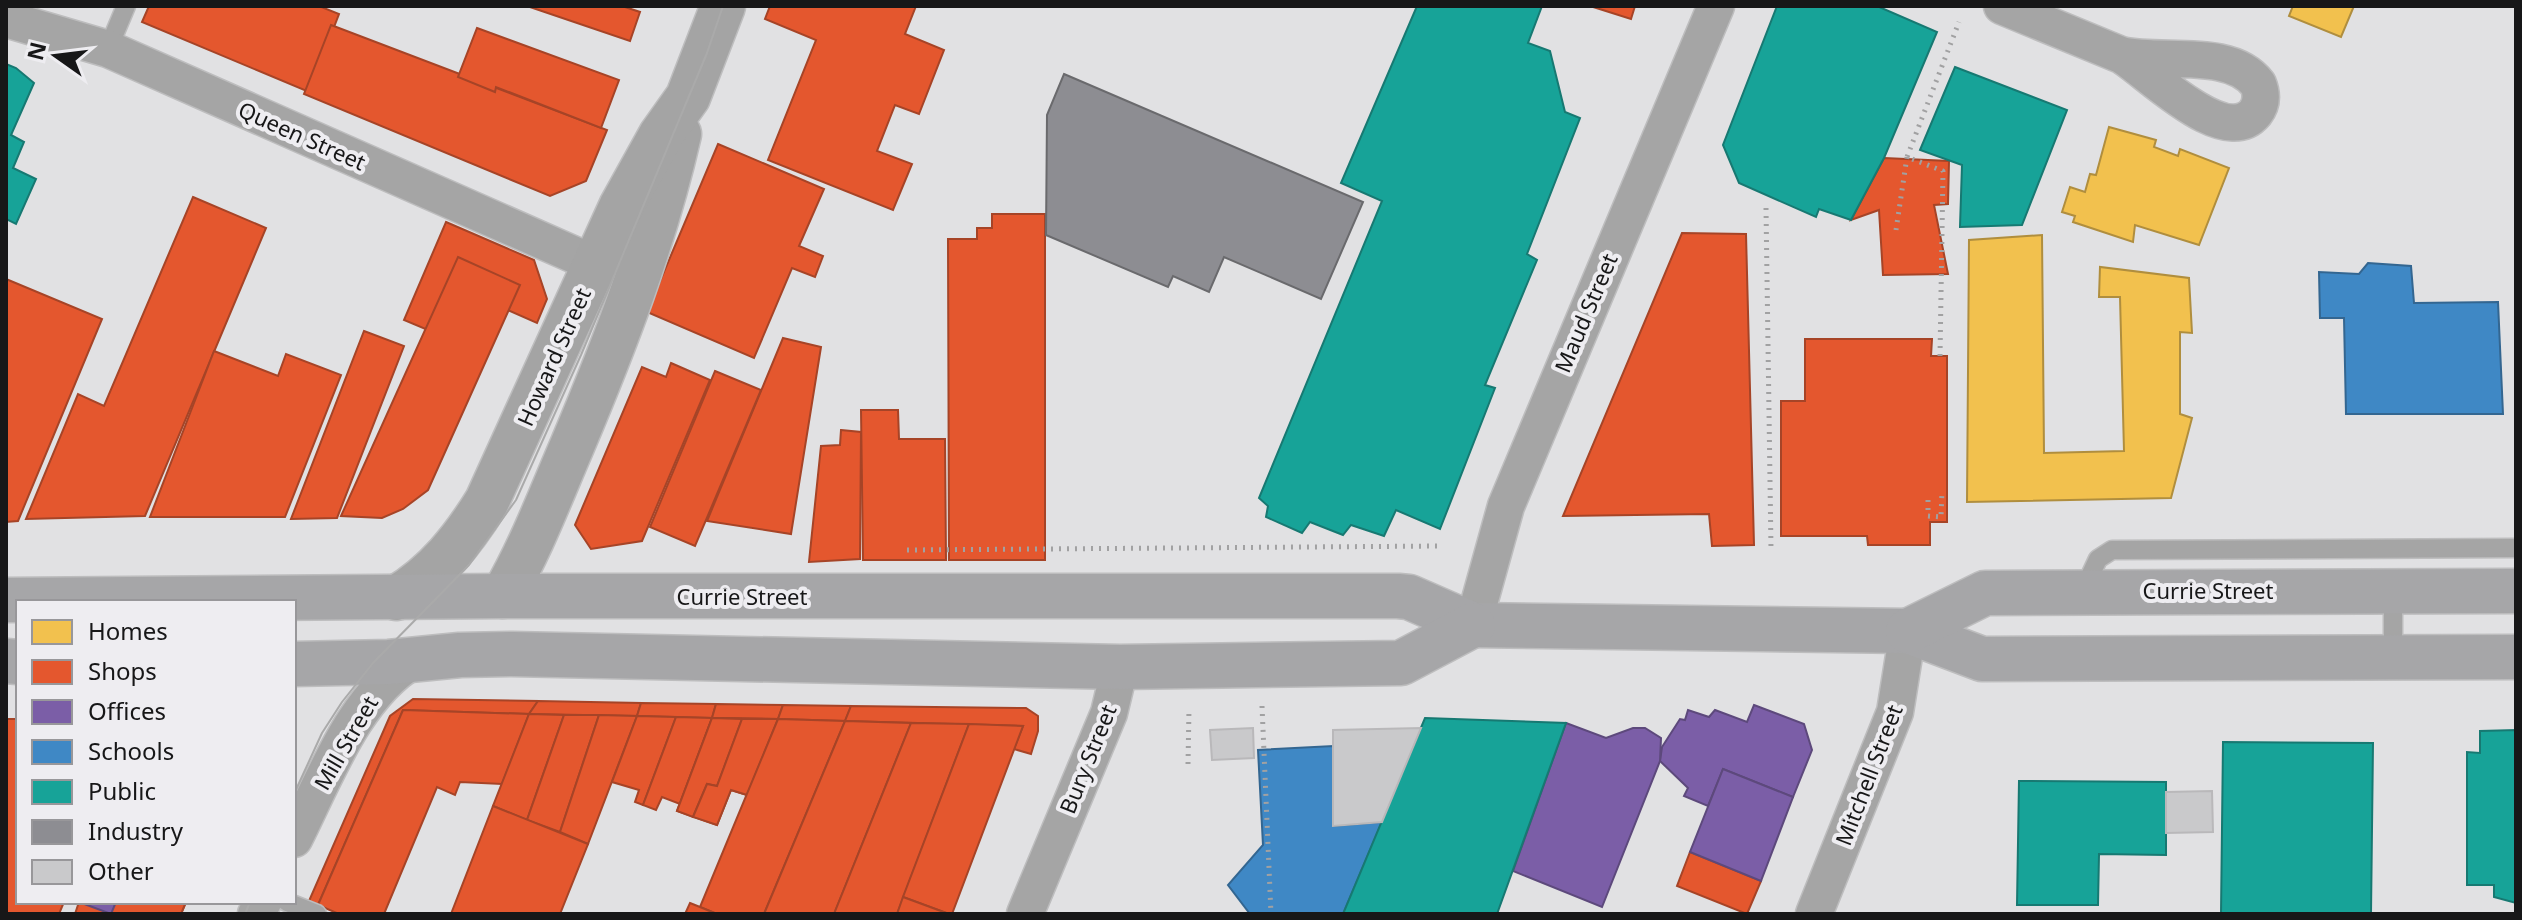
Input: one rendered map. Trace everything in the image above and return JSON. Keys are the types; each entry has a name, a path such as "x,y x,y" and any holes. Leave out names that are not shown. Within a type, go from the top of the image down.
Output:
{"main road":[{"name":"Howard Street","path":"503,596 521,563 619,334 672,163 688,97 723,6"},
{"name":"Howard Street","path":"396,598 427,576 454,549 487,501 621,207 661,135 688,97"},
{"path":"595,264 637,283"},
{"name":"Currie Street","path":"1908,631 1985,593 2516,591"},
{"name":"Currie Street","path":"281,600 503,596 1409,597 1473,625 1908,631 1982,659 2516,657"},
{"path":"418,660 463,638 503,596"},
{"name":"Bury Street","path":"1120,667 1121,597"},
{"name":"Currie Street","path":"311,664 512,654 1120,667 1401,663 1473,625"},
{"path":"296,638 311,664"}],"street":[{"name":"Maud Street","path":"1473,625 1506,506 1716,6"},
{"path":"2002,6 2121,55"},
{"name":"Queen Street","path":"6,19 108,49 595,264"},
{"name":"Mitchell Street","path":"1814,914 1898,703 1908,631"},
{"name":"Mill Street","path":"296,835 348,734 376,691 393,673 418,660"},
{"path":"311,664 349,700 351,721 348,734"},
{"name":"Bury Street","path":"1025,914 1109,713 1120,667"}],"lane":[{"path":"108,49 126,6"},
{"path":"2083,591 2098,559 2112,550 2516,548"},
{"path":"2393,591 2393,658"},
{"path":"292,904 317,914"}],"path":[{"path":"1896,230 1907,157 1959,22"},
{"path":"1907,157 1943,171 1940,356"},
{"path":"1766,208 1771,549"},
{"path":"1928,500 1928,516 1941,517 1942,491"},
{"path":"906,550 1439,546"},
{"path":"1262,705 1271,914"},
{"path":"1188,764 1189,709"}],"building: Homes":[{"path":"2293,6 2354,6 2341,37 2289,16"},
{"path":"2109,127 2156,140 2154,147 2178,156 2180,149 2229,168 2199,245 2135,225 2133,242 2073,222 2075,216 2062,212 2070,187 2085,192 2090,174 2096,175"},
{"path":"2042,235 2044,453 2124,451 2120,297 2099,297 2100,267 2189,278 2192,333 2180,332 2180,414 2192,418 2171,498 1967,502 1969,240"}],"building: Shops":[{"path":"149,6 319,6 339,14 309,92 142,22"},
{"path":"527,6 622,6 640,12 630,41"},
{"path":"770,6 916,6 905,34 944,50 919,114 895,105 877,151 912,164 893,210 768,160 816,40 765,19"},
{"path":"1590,6 1635,6 1631,19"},
{"path":"331,25 607,130 586,181 550,196 304,94"},
{"path":"477,28 619,80 601,128 496,87 495,92 458,77"},
{"path":"718,144 824,189 799,246 823,256 815,277 792,268 754,358 647,312"},
{"path":"1884,158 1949,161 1948,204 1934,205 1948,274 1883,275 1879,210 1851,220"},
{"path":"193,197 266,228 145,516 26,519 78,394 104,406"},
{"path":"992,214 1045,214 1045,560 949,560 948,239 977,239 977,228 992,228"},
{"path":"446,222 534,260 547,299 537,323 474,295 454,341 404,320"},
{"path":"1682,233 1746,234 1754,545 1712,546 1709,514 1563,516"},
{"path":"458,257 520,285 428,490 403,509 382,518 341,516"},
{"path":"6,279 102,319 18,521 6,522"},
{"path":"364,331 404,346 337,518 291,519"},
{"path":"783,338 821,347 791,534 707,521"},
{"path":"1805,339 1932,339 1931,356 1947,356 1947,522 1930,522 1930,545 1868,545 1867,536 1781,536 1781,401 1805,401"},
{"path":"214,351 278,376 286,354 341,375 285,517 150,517"},
{"path":"671,363 710,380 642,541 591,549 575,525 642,367 666,377"},
{"path":"715,371 761,390 695,546 650,527"},
{"path":"861,410 898,410 899,439 945,439 946,560 863,560"},
{"path":"841,430 861,432 860,559 809,562 821,446 840,445"},
{"path":"413,699 538,701 529,714 403,710 318,905 309,901 390,716"},
{"path":"538,701 641,703 637,716 529,714"},
{"path":"641,703 716,704 712,718 637,716"},
{"path":"716,704 783,705 778,719 712,718"},
{"path":"783,705 851,706 845,721 778,719"},
{"path":"851,706 1026,708 1038,716 1038,731 1031,754 1014,749 1023,726 845,721"},
{"path":"403,710 529,714 502,784 460,782 455,795 437,787 384,914 339,914 318,905"},
{"path":"529,714 564,715 527,820 493,806"},
{"path":"564,715 599,715 560,832 527,820"},
{"path":"599,715 637,716 588,844 560,832"},
{"path":"637,716 676,717 643,805 635,802 639,790 612,782"},
{"path":"676,717 712,718 680,804 662,797 656,810 643,805"},
{"path":"712,718 778,719 747,795 731,790 717,825 677,811"},
{"path":"712,718 742,719 717,786 707,784 693,817 677,811"},
{"path":"6,719 16,719 16,904 63,904 59,914 6,914"},
{"path":"742,719 778,719 747,795 731,790 717,825 693,817 707,784 717,786"},
{"path":"778,719 845,721 764,914 717,914 700,907"},
{"path":"845,721 911,723 834,914 764,914"},
{"path":"911,723 969,724 897,914 834,914"},
{"path":"969,724 1023,726 952,914 949,914 903,897"},
{"path":"493,806 588,844 560,914 451,914"},
{"path":"1690,852 1761,881 1747,914 1677,886"},
{"path":"903,897 949,914 897,914"},
{"path":"690,903 700,907 717,914 685,914"},
{"path":"78,904 185,904 181,914 75,914"},
{"path":"133,904 185,904 181,914 160,914"}],"building: Offices":[{"path":"1754,705 1804,724 1812,750 1793,797 1723,769 1708,806 1684,796 1688,788 1660,761 1662,747 1680,719 1685,720 1688,710 1709,717 1715,710 1747,722"},
{"path":"1566,723 1606,738 1633,728 1645,728 1661,738 1660,761 1602,907 1513,871"},
{"path":"1723,769 1793,797 1761,881 1690,852"},
{"path":"84,904 115,904 111,914"}],"building: Schools":[{"path":"2368,263 2411,266 2414,303 2498,302 2503,414 2346,414 2344,318 2320,318 2319,272 2359,274"},
{"path":"1333,746 1333,826 1382,822 1343,914 1250,914 1228,885 1263,845 1258,750"}],"building: Public":[{"path":"1417,6 1542,6 1528,43 1550,51 1565,112 1580,118 1527,254 1537,260 1485,385 1495,388 1440,529 1396,510 1384,536 1351,525 1343,535 1310,522 1302,533 1266,517 1268,506 1259,498 1382,201 1341,183"},
{"path":"1777,6 1877,6 1937,32 1884,158 1851,220 1819,209 1816,217 1739,183 1723,145"},
{"path":"6,64 34,83 11,135 24,142 13,168 36,179 16,224 6,219"},
{"path":"1955,67 2067,110 2022,225 1960,227 1962,165 1920,150"},
{"path":"1425,718 1566,723 1497,914 1343,914"},
{"path":"2516,730 2516,903 2494,897 2494,885 2467,885 2467,752 2480,753 2480,731"},
{"path":"2223,742 2373,743 2371,914 2221,914"},
{"path":"2019,781 2166,782 2166,855 2099,854 2098,905 2017,905"}],"building: Industry":[{"path":"1064,74 1363,202 1321,299 1224,257 1209,292 1173,276 1168,287 1046,235 1047,115"}],"building: Other":[{"path":"1253,728 1254,758 1212,760 1210,730"},
{"path":"1421,728 1382,822 1333,826 1333,730"},
{"path":"2212,791 2213,832 2166,833 2166,792"}],"tram line":[{"path":"296,790 322,733 342,702 373,663 469,565 516,500 581,355 707,53 723,6"},
{"path":"245,914 249,904"}]}
